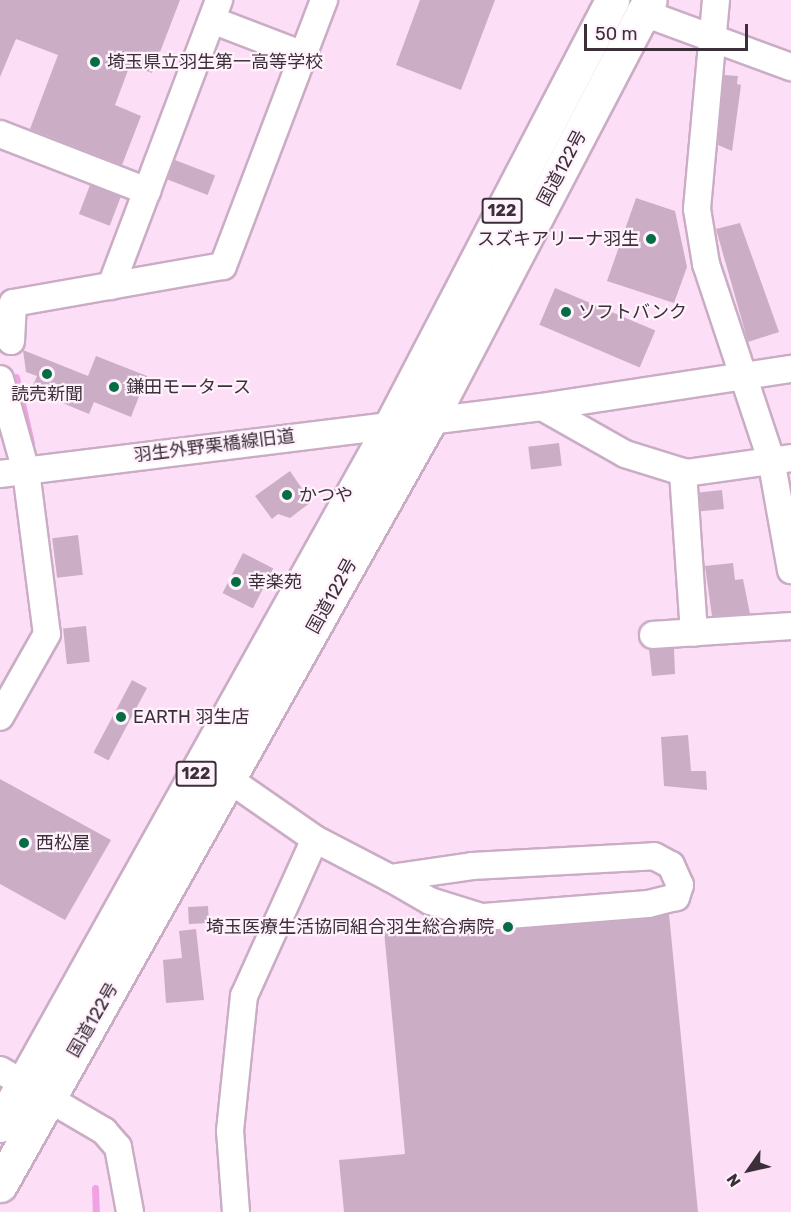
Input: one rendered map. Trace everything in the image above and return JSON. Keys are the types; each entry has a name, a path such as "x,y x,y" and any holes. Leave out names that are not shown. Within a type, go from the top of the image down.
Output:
{"highway":[{"name":"国道122号","path":"0,1125 392,423 612,0"},
{"name":"国道122号","path":"0,1185 24,1084 230,780 429,422 647,6"}],"street":[{"path":"11,340 6,303 223,266 324,0"},
{"path":"716,0 697,209 706,264 745,377 781,459 791,570"},
{"path":"647,6 713,38 791,68"},
{"path":"111,286 215,10 303,55"},
{"path":"0,134 147,191"},
{"name":"羽生外野栗橋線旧道","path":"0,474 392,423 429,422 542,407 791,369"},
{"path":"0,379 26,471 47,634 6,695 0,717"},
{"path":"542,407 625,454 683,472 781,459"},
{"path":"683,472 694,633"},
{"path":"653,635 791,626"},
{"path":"230,780 315,839 430,901 481,917 648,904 676,897 680,885 671,865 654,856 472,866 390,878"},
{"path":"236,1212 230,1131 244,996 315,839"},
{"path":"24,1084 104,1131 118,1147 130,1212"}],"building":[{"name":"埼玉県立羽生第一高等学校","path":"0,0 180,0 152,73 130,65 115,105 141,116 122,165 30,129 58,55 16,39 0,77"},
{"path":"420,0 495,0 461,90 396,65"},
{"path":"724,75 738,76 737,84 741,85 732,151 718,145"},
{"path":"175,160 215,175 208,195 167,180"},
{"path":"90,185 121,197 110,226 79,214"},
{"name":"スズキアリーナ羽生","path":"636,198 675,211 687,267 674,303 607,281"},
{"path":"740,223 779,332 748,342 716,229"},
{"path":"555,288 655,331 640,367 539,325"},
{"path":"23,350 88,376 96,356 147,376 131,417 94,402 89,414 31,390 37,376 26,372"},
{"path":"559,443 562,466 531,470 528,447"},
{"path":"290,471 311,502 290,518 278,514 272,519 255,496"},
{"path":"722,490 724,509 701,511 699,492"},
{"path":"78,535 83,575 57,578 52,538"},
{"path":"243,553 273,568 253,609 223,593"},
{"path":"733,563 735,580 743,579 750,614 712,616 705,566"},
{"path":"86,626 90,662 67,664 63,628"},
{"path":"649,649 674,649 675,674 652,676"},
{"path":"132,680 147,688 109,760 94,752"},
{"path":"688,735 691,771 706,771 707,790 664,786 661,737"},
{"path":"0,779 111,840 65,920 0,884"},
{"path":"208,906 209,923 189,924 188,907"},
{"path":"669,914 698,1212 344,1212 339,1160 405,1154 384,931 455,925 482,932"},
{"path":"196,929 204,1000 166,1003 163,960 182,958 179,931"}],"waterway":[{"path":"16,377 31,443"},
{"path":"95,1188 96,1212"}],"place":[{"name":"埼玉県立羽生第一高等学校","path":"95,62"},
{"name":"スズキアリーナ羽生","path":"651,239"},
{"name":"ソフトバンク","path":"566,312"},
{"name":"読売新聞","path":"47,374"},
{"name":"鎌田モータース","path":"114,387"},
{"name":"かつや","path":"287,495"},
{"name":"幸楽苑","path":"236,582"},
{"name":"EARTH 羽生店","path":"121,717"},
{"name":"西松屋","path":"24,843"},
{"name":"埼玉医療生活協同組合羽生総合病院","path":"508,927"}]}
